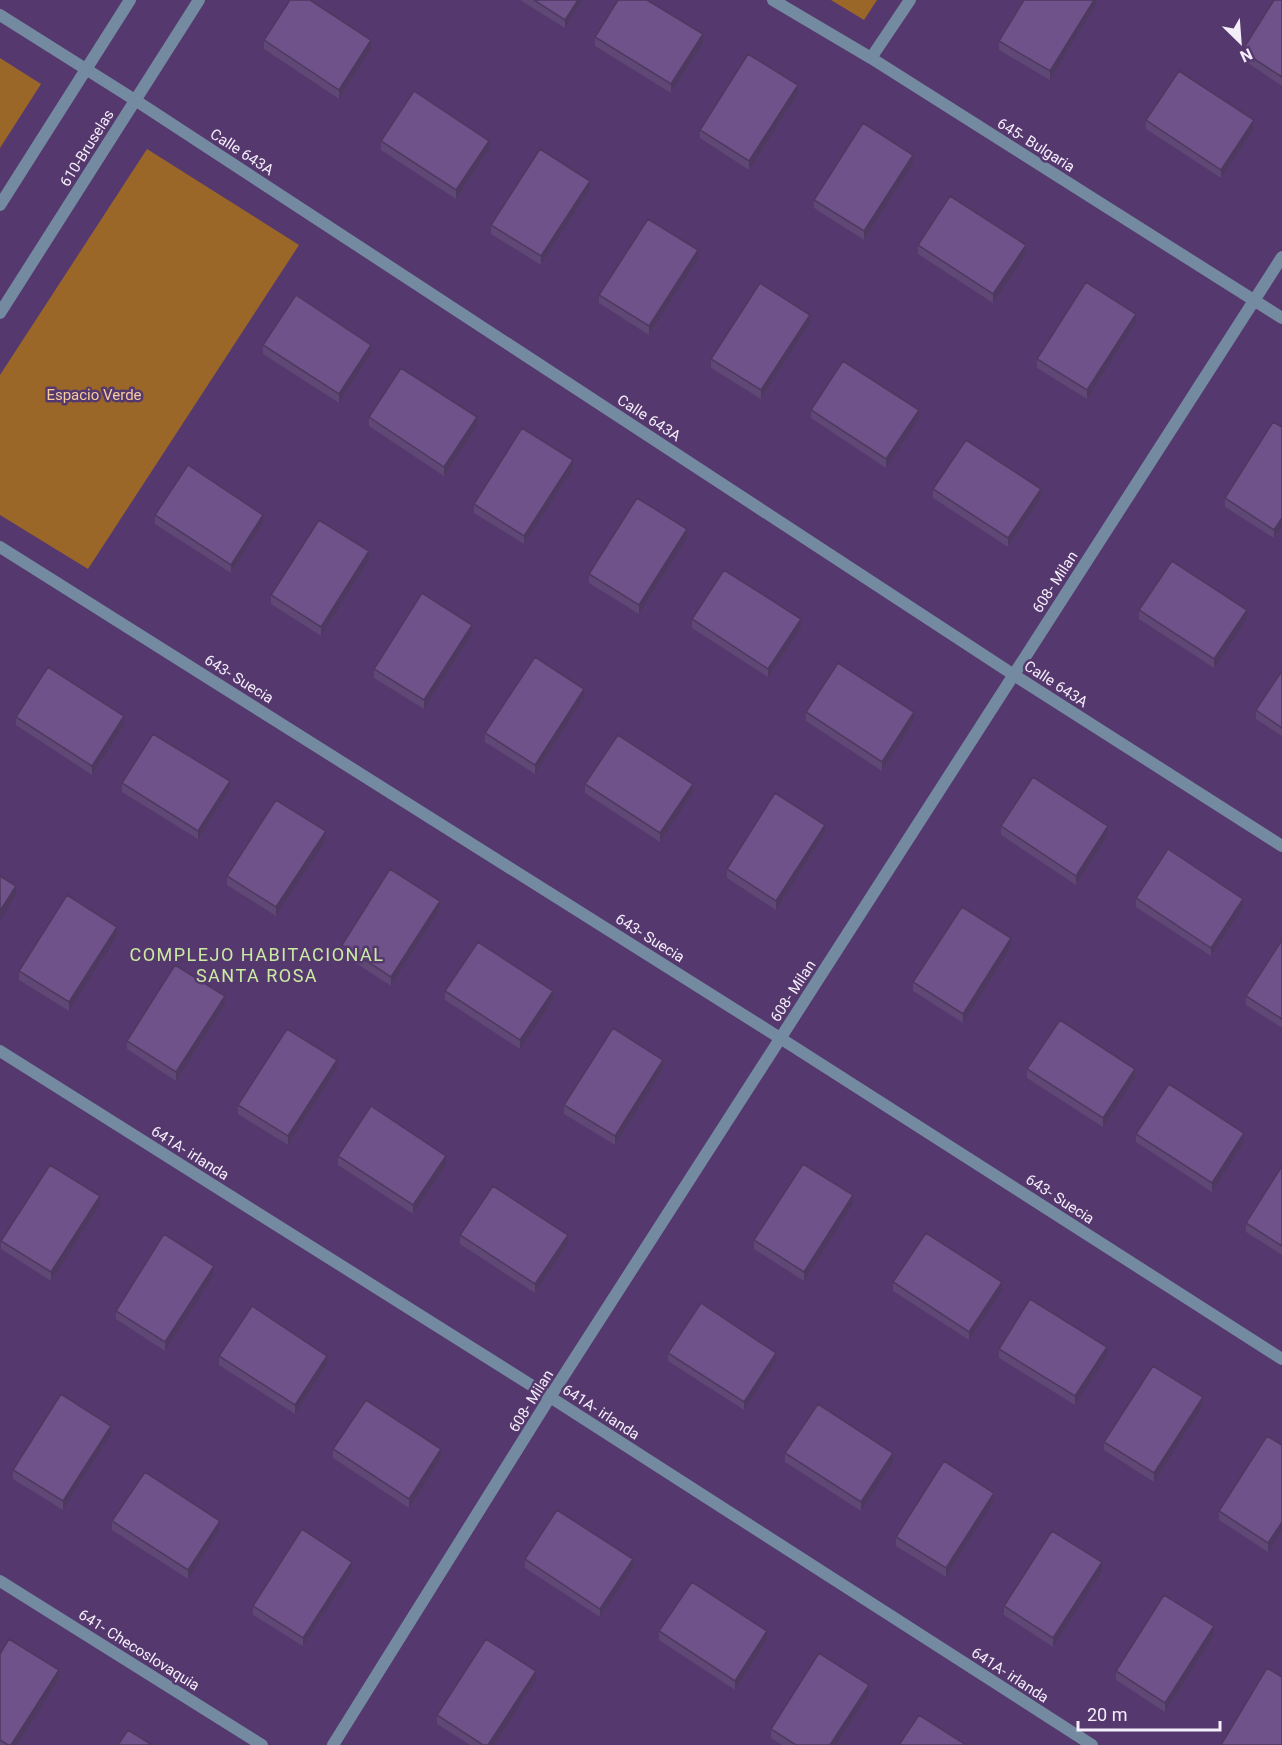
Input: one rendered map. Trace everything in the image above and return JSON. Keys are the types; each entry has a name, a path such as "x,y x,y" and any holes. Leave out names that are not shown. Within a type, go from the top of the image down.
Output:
{"street":[{"path":"0,205 130,0"},
{"name":"610-Bruselas","path":"0,313 199,0"},
{"name":"645- Bulgaria","path":"773,0 872,58 1282,318"},
{"path":"872,58 910,0"},
{"name":"Calle 643A","path":"0,15 135,100 1014,675 1282,846"},
{"name":"608- Milan","path":"333,1745 550,1397 1282,257"},
{"name":"643- Suecia","path":"0,547 780,1038 1282,1359"},
{"name":"641A- irlanda","path":"0,1051 550,1397 1092,1745"},
{"name":"641- Checoslovaquia","path":"0,1581 262,1745"}],"green space":[{"path":"831,0 877,0 864,20"},
{"path":"0,58 41,84 0,148"},
{"name":"Espacio Verde","path":"147,149 299,245 88,569 0,515 0,375"}],"building":[{"path":"290,0 310,0 371,40 339,90 264,40"},
{"path":"534,0 578,0 565,20"},
{"path":"618,0 647,0 703,34 671,84 595,37"},
{"path":"1024,0 1094,0 1050,71 999,41"},
{"path":"1274,0 1282,0 1282,77 1242,51"},
{"path":"748,54 798,85 749,161 700,130"},
{"path":"1179,71 1254,120 1221,170 1146,120"},
{"path":"414,91 489,141 456,190 381,141"},
{"path":"863,123 913,155 864,231 814,200"},
{"path":"540,149 590,181 541,256 491,225"},
{"path":"950,196 1026,245 993,294 918,245"},
{"path":"648,219 698,250 649,326 599,295"},
{"path":"1086,282 1136,314 1087,390 1037,359"},
{"path":"760,283 810,315 761,390 711,359"},
{"path":"296,295 371,345 339,394 263,345"},
{"path":"843,361 919,410 886,459 811,410"},
{"path":"401,368 477,417 444,467 369,417"},
{"path":"1273,422 1282,427 1282,518 1274,530 1225,498"},
{"path":"522,428 573,460 524,536 474,504"},
{"path":"966,440 1041,489 1008,538 933,489"},
{"path":"188,465 263,515 231,565 155,515"},
{"path":"637,498 687,529 639,605 589,574"},
{"path":"319,520 369,551 321,627 271,595"},
{"path":"1172,561 1247,610 1214,659 1139,610"},
{"path":"724,570 801,619 768,669 692,619"},
{"path":"422,593 472,625 424,700 374,669"},
{"path":"535,657 584,689 535,765 485,733"},
{"path":"838,663 914,712 882,762 806,712"},
{"path":"48,667 124,716 92,766 16,717"},
{"path":"1282,671 1282,728 1256,710"},
{"path":"153,734 230,781 198,831 122,783"},
{"path":"618,735 693,784 660,833 585,784"},
{"path":"1033,777 1108,826 1076,876 1001,826"},
{"path":"775,793 825,825 776,901 727,869"},
{"path":"276,800 326,831 276,907 227,876"},
{"path":"1168,849 1243,899 1211,948 1136,898"},
{"path":"390,869 440,901 391,977 342,945"},
{"path":"0,876 16,886 0,911"},
{"path":"67,895 117,927 69,1002 19,971"},
{"path":"962,907 1011,938 963,1014 913,982"},
{"path":"1282,940 1282,1019 1246,996"},
{"path":"478,942 553,991 520,1040 445,991"},
{"path":"175,965 225,996 176,1072 127,1041"},
{"path":"1060,1020 1135,1069 1103,1118 1027,1069"},
{"path":"613,1028 663,1060 615,1136 564,1105"},
{"path":"287,1029 337,1060 288,1136 238,1105"},
{"path":"1169,1084 1244,1133 1212,1183 1136,1134"},
{"path":"371,1106 446,1156 413,1205 338,1156"},
{"path":"803,1164 853,1195 804,1272 754,1240"},
{"path":"50,1165 100,1196 51,1272 1,1241"},
{"path":"1282,1166 1282,1246 1246,1223"},
{"path":"493,1186 568,1235 535,1284 460,1235"},
{"path":"926,1233 1002,1282 969,1332 893,1282"},
{"path":"164,1234 214,1266 165,1342 116,1311"},
{"path":"1030,1299 1107,1347 1075,1396 999,1349"},
{"path":"701,1303 776,1353 744,1402 668,1353"},
{"path":"252,1306 327,1356 295,1405 219,1356"},
{"path":"1153,1366 1203,1397 1154,1473 1104,1442"},
{"path":"61,1394 111,1426 63,1501 13,1470"},
{"path":"366,1400 441,1449 409,1499 333,1449"},
{"path":"818,1404 893,1453 861,1502 785,1453"},
{"path":"1267,1436 1282,1445 1282,1522 1268,1543 1219,1511"},
{"path":"944,1461 994,1493 946,1568 896,1537"},
{"path":"145,1472 220,1521 188,1570 112,1521"},
{"path":"557,1510 633,1559 600,1609 525,1559"},
{"path":"302,1529 352,1562 303,1638 253,1606"},
{"path":"1052,1531 1102,1562 1053,1638 1004,1606"},
{"path":"692,1582 767,1631 735,1681 659,1631"},
{"path":"1164,1595 1214,1626 1165,1703 1116,1671"},
{"path":"9,1639 59,1670 11,1745 0,1740 0,1654"},
{"path":"486,1639 536,1671 488,1745 483,1745 437,1715"},
{"path":"819,1653 869,1685 830,1745 796,1745 771,1729"},
{"path":"1267,1668 1282,1677 1282,1745 1221,1745"},
{"path":"919,1715 966,1745 899,1745"},
{"path":"128,1730 152,1745 118,1745"}],"district":[{"name":"COMPLEJO HABITACIONAL SANTA ROSA","path":"257,965"}]}
